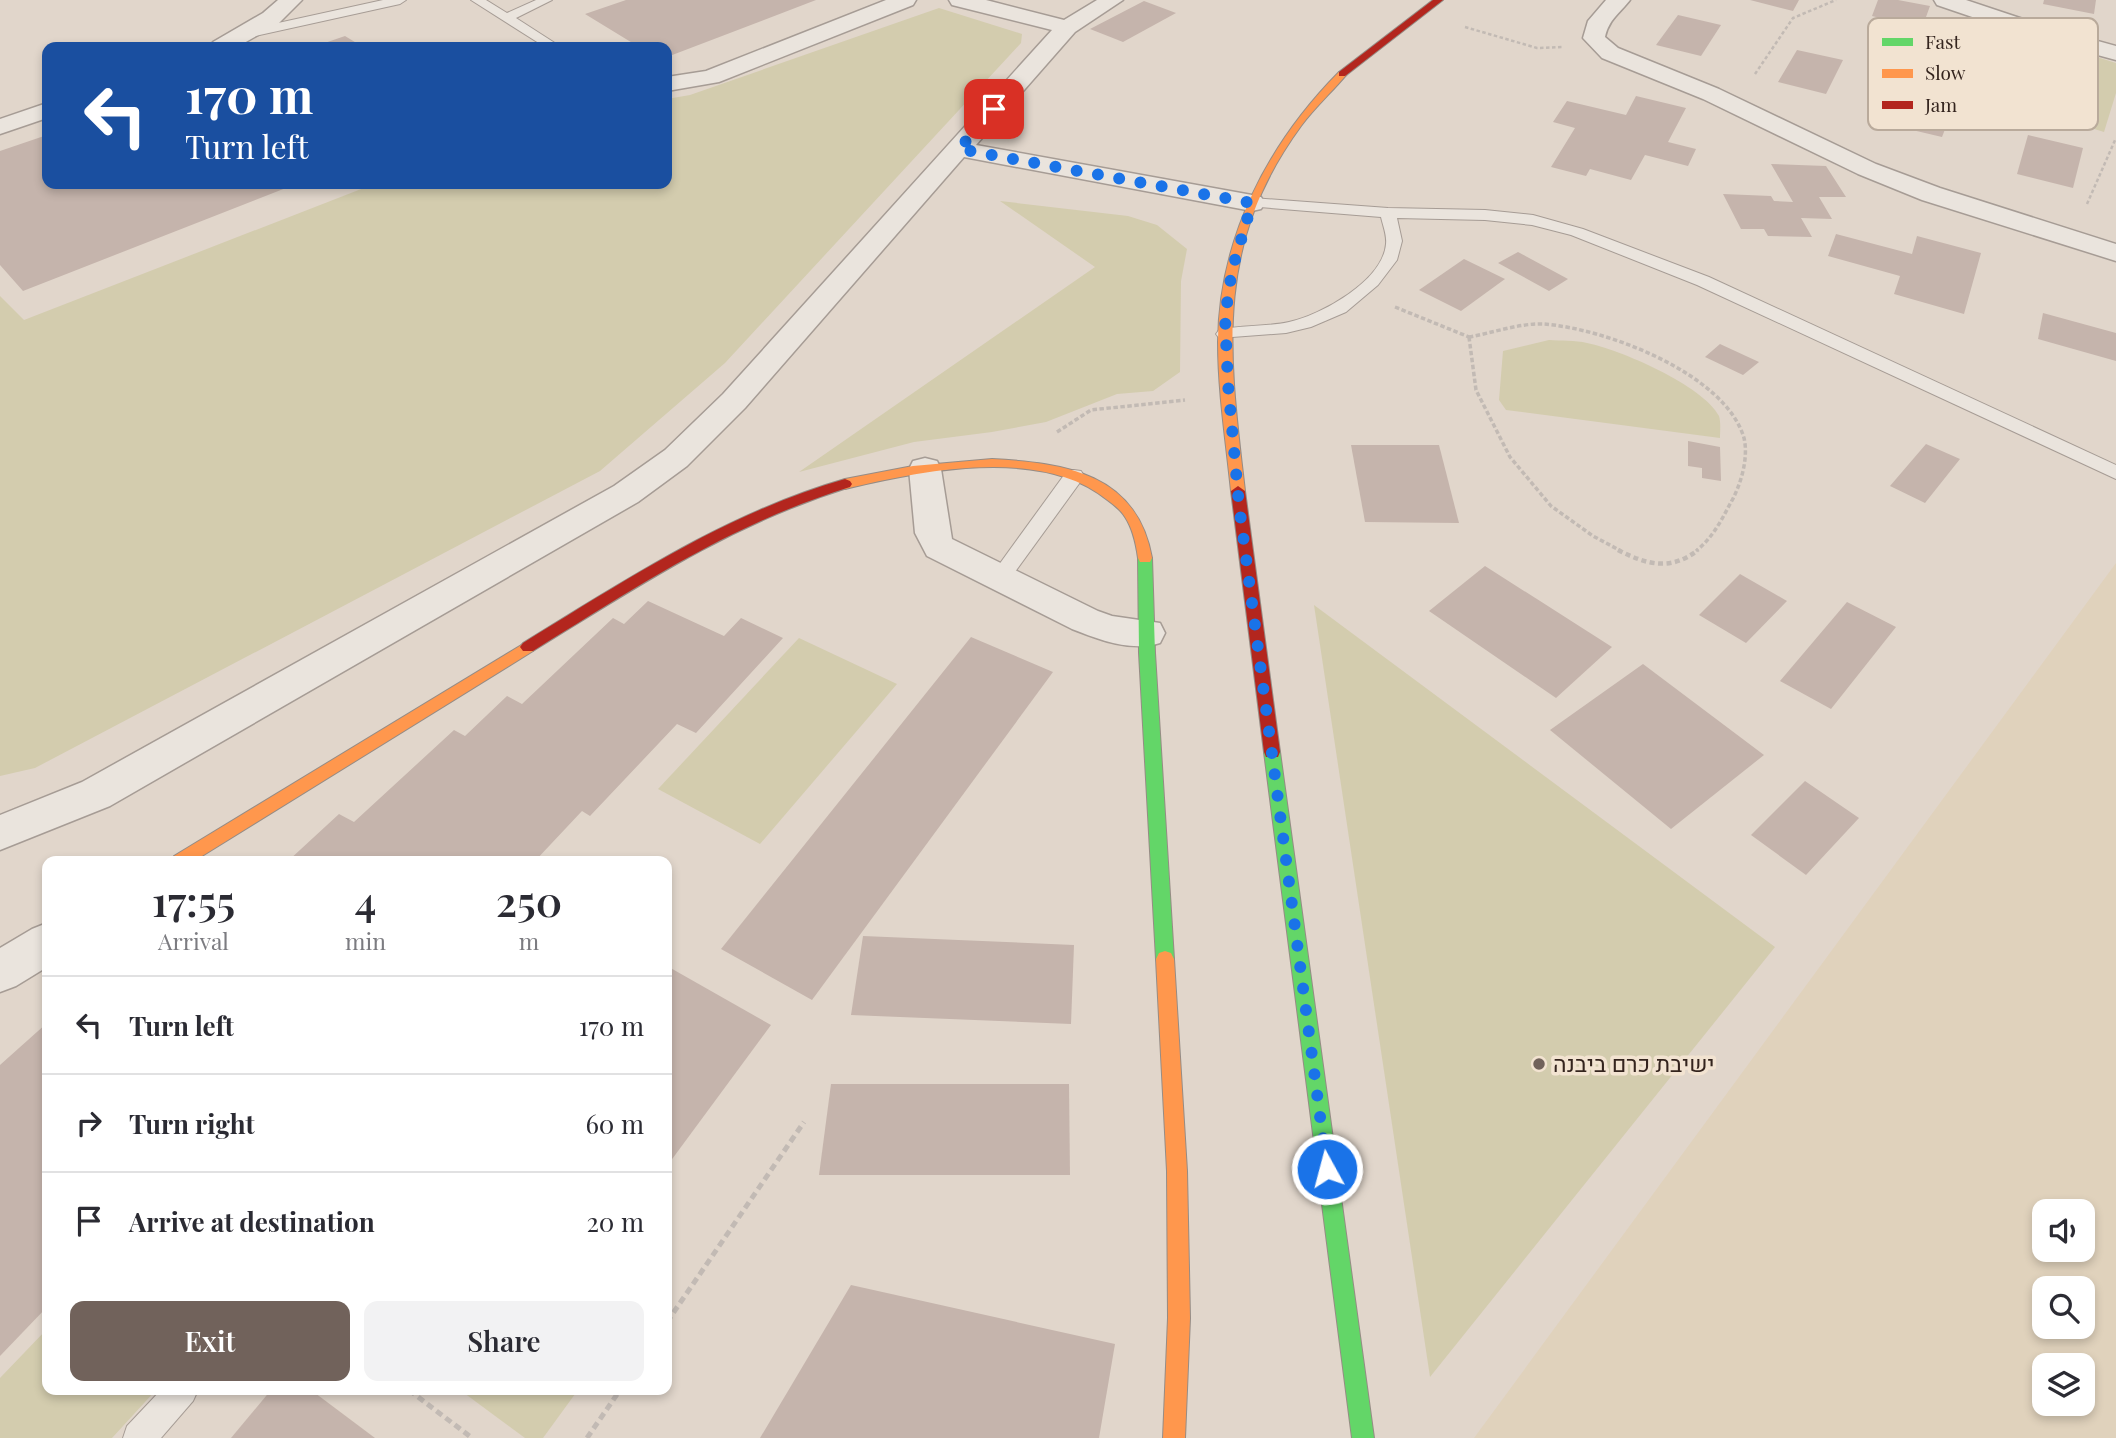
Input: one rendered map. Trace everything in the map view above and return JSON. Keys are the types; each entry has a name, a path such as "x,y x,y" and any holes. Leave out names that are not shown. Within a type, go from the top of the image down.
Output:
{"street":[{"path":"231,42 271,18 291,0"},
{"path":"672,84 711,77 905,0"},
{"path":"960,0 1067,27"},
{"path":"0,833 96,794 626,494 676,458 734,401 1067,27 1112,0"},
{"path":"1363,1438 1241,518 1229,396 1225,317 1232,270 1252,203 1300,121 1320,96 1439,0"},
{"path":"1619,0 1601,14 1594,38 1610,53 1734,105 1867,170 1931,194 2116,253"},
{"path":"1945,0 1998,18"},
{"path":"2098,48 2116,53"},
{"path":"0,127 42,112"},
{"path":"959,149 1252,203"},
{"path":"188,856 711,535 766,509 814,492 925,469 990,462 1038,466 1074,476 1106,491 1127,509 1135,526 1147,569 1147,633 1177,1171 1179,1318 1174,1438"},
{"path":"925,469 932,533 939,547 1109,629 1147,633"},
{"path":"0,972 42,946"}],"lane":[{"path":"246,34 400,0"},
{"path":"477,0 546,42"},
{"path":"508,17 546,0"},
{"path":"1252,203 1388,213 1485,215 1533,220 1577,232 1703,281 2116,473"},
{"path":"1225,334 1313,322 1354,301 1386,266 1394,244 1388,213"},
{"path":"1000,578 1074,476"},
{"path":"139,1438 178,1395"}],"path":[{"path":"1734,105 1793,18 1836,0"},
{"path":"1421,13 1537,48 1550,49 1597,41"},
{"path":"2072,239 2116,138"},
{"path":"1361,293 1469,337 1541,324 1594,333 1664,361 1706,386 1728,409 1744,439 1742,483 1710,540 1685,560 1666,565 1632,557 1593,536 1551,506 1510,457 1476,390 1469,337"},
{"path":"1019,464 1070,421 1091,410 1229,396"},
{"path":"672,1315 804,1122"},
{"path":"416,1395 472,1438"},
{"path":"587,1438 617,1395"}],"shaded area":[{"path":"939,8 1022,34 1021,43 725,363 600,471 35,768 0,776 0,296 24,320 361,189 672,189 672,98 690,95"},
{"path":"2098,57 2116,63 2116,93 2104,132 2098,130"},
{"path":"1000,201 1128,216 1157,225 1187,249 1181,281 1180,372 1153,391 1117,394 1046,422 914,442 799,472 1095,267"},
{"path":"1549,340 1578,341 1601,347 1639,361 1679,381 1710,404 1719,416 1720,438 1506,410 1499,400 1503,351"},
{"path":"2116,563 2116,1438 1474,1438"},
{"path":"1314,605 1775,947 1430,1377"},
{"path":"799,638 897,684 760,844 658,789"},
{"path":"42,1334 42,1395 151,1395 112,1438 0,1438 0,1378"},
{"path":"467,1395 574,1395 543,1438 525,1438"}],"building":[{"path":"626,0 816,0 672,55 672,42 631,42 585,14"},
{"path":"1750,0 1799,0 1793,11"},
{"path":"1878,0 1898,0 1930,6 1926,17 1931,18 1880,18 1872,16"},
{"path":"2044,0 2096,0 2094,14 2043,4"},
{"path":"1144,1 1176,13 1123,42 1090,29"},
{"path":"1678,15 1721,25 1701,56 1656,45"},
{"path":"345,36 355,42 328,42"},
{"path":"1797,50 1843,60 1826,94 1778,82"},
{"path":"1636,96 1686,108 1668,142 1696,149 1688,166 1645,155 1631,180 1590,169 1586,176 1551,167 1575,128 1553,122 1567,101 1626,115"},
{"path":"1912,130 1945,130 1942,137"},
{"path":"2028,135 2083,148 2073,188 2017,174"},
{"path":"42,137 42,189 283,189 23,291 0,265 0,151"},
{"path":"1771,164 1826,166 1846,197 1819,197 1832,219 1801,218 1812,237 1768,236 1764,229 1741,229 1723,194 1771,196 1774,201 1793,202"},
{"path":"1836,234 1912,254 1917,236 1981,253 1964,314 1894,294 1900,276 1828,256"},
{"path":"1518,252 1568,279 1549,291 1498,263"},
{"path":"1464,259 1505,279 1461,311 1419,290"},
{"path":"2043,313 2116,333 2116,361 2038,339"},
{"path":"1720,344 1759,362 1743,375 1705,357"},
{"path":"1688,441 1720,447 1721,481 1702,478 1702,468 1688,466"},
{"path":"1926,444 1960,459 1925,503 1890,486"},
{"path":"1351,445 1439,445 1459,523 1365,522"},
{"path":"1485,566 1612,647 1556,698 1429,611"},
{"path":"1740,574 1787,601 1746,643 1699,615"},
{"path":"648,601 724,636 741,618 783,638 696,733 677,724 590,816 582,811 540,856 293,856 339,814 354,822 454,730 465,736 507,696 522,704 613,618 624,624"},
{"path":"1847,602 1896,627 1831,709 1780,681"},
{"path":"971,637 1053,672 812,1000 721,949"},
{"path":"1643,664 1764,755 1671,829 1550,730"},
{"path":"1805,781 1859,818 1806,875 1751,835"},
{"path":"863,936 1074,945 1071,1024 851,1015"},
{"path":"672,969 771,1025 672,1159"},
{"path":"42,1027 42,1312 0,1356 0,1065"},
{"path":"831,1084 1069,1084 1070,1175 819,1175"},
{"path":"851,1285 1115,1344 1099,1438 760,1438"},
{"path":"267,1395 318,1395 375,1438 231,1438"}],"traffic: fast":[{"path":"1145,558 1147,653 1165,959"},
{"path":"1272,752 1363,1438"}],"traffic: slow":[{"path":"1238,491 1224,341 1228,286 1236,252 1246,218 1277,155 1296,125 1342,74"},
{"path":"845,484 913,470 992,463 1031,466 1068,473 1100,487 1126,508 1141,538 1145,558"},
{"path":"188,856 528,647"},
{"path":"1165,959 1177,1171 1179,1318 1174,1438"}],"traffic: jam":[{"path":"1342,74 1439,0"},
{"path":"528,647 643,576 720,533 760,514 845,484"},
{"path":"1238,491 1272,752"}],"place":[{"name":"ישיבת כרם ביבנה","path":"1539,1064"}],"route":[{"path":"994,109 959,149 1252,203 1232,270 1225,317 1228,384 1239,505 1327,1169"}]}
